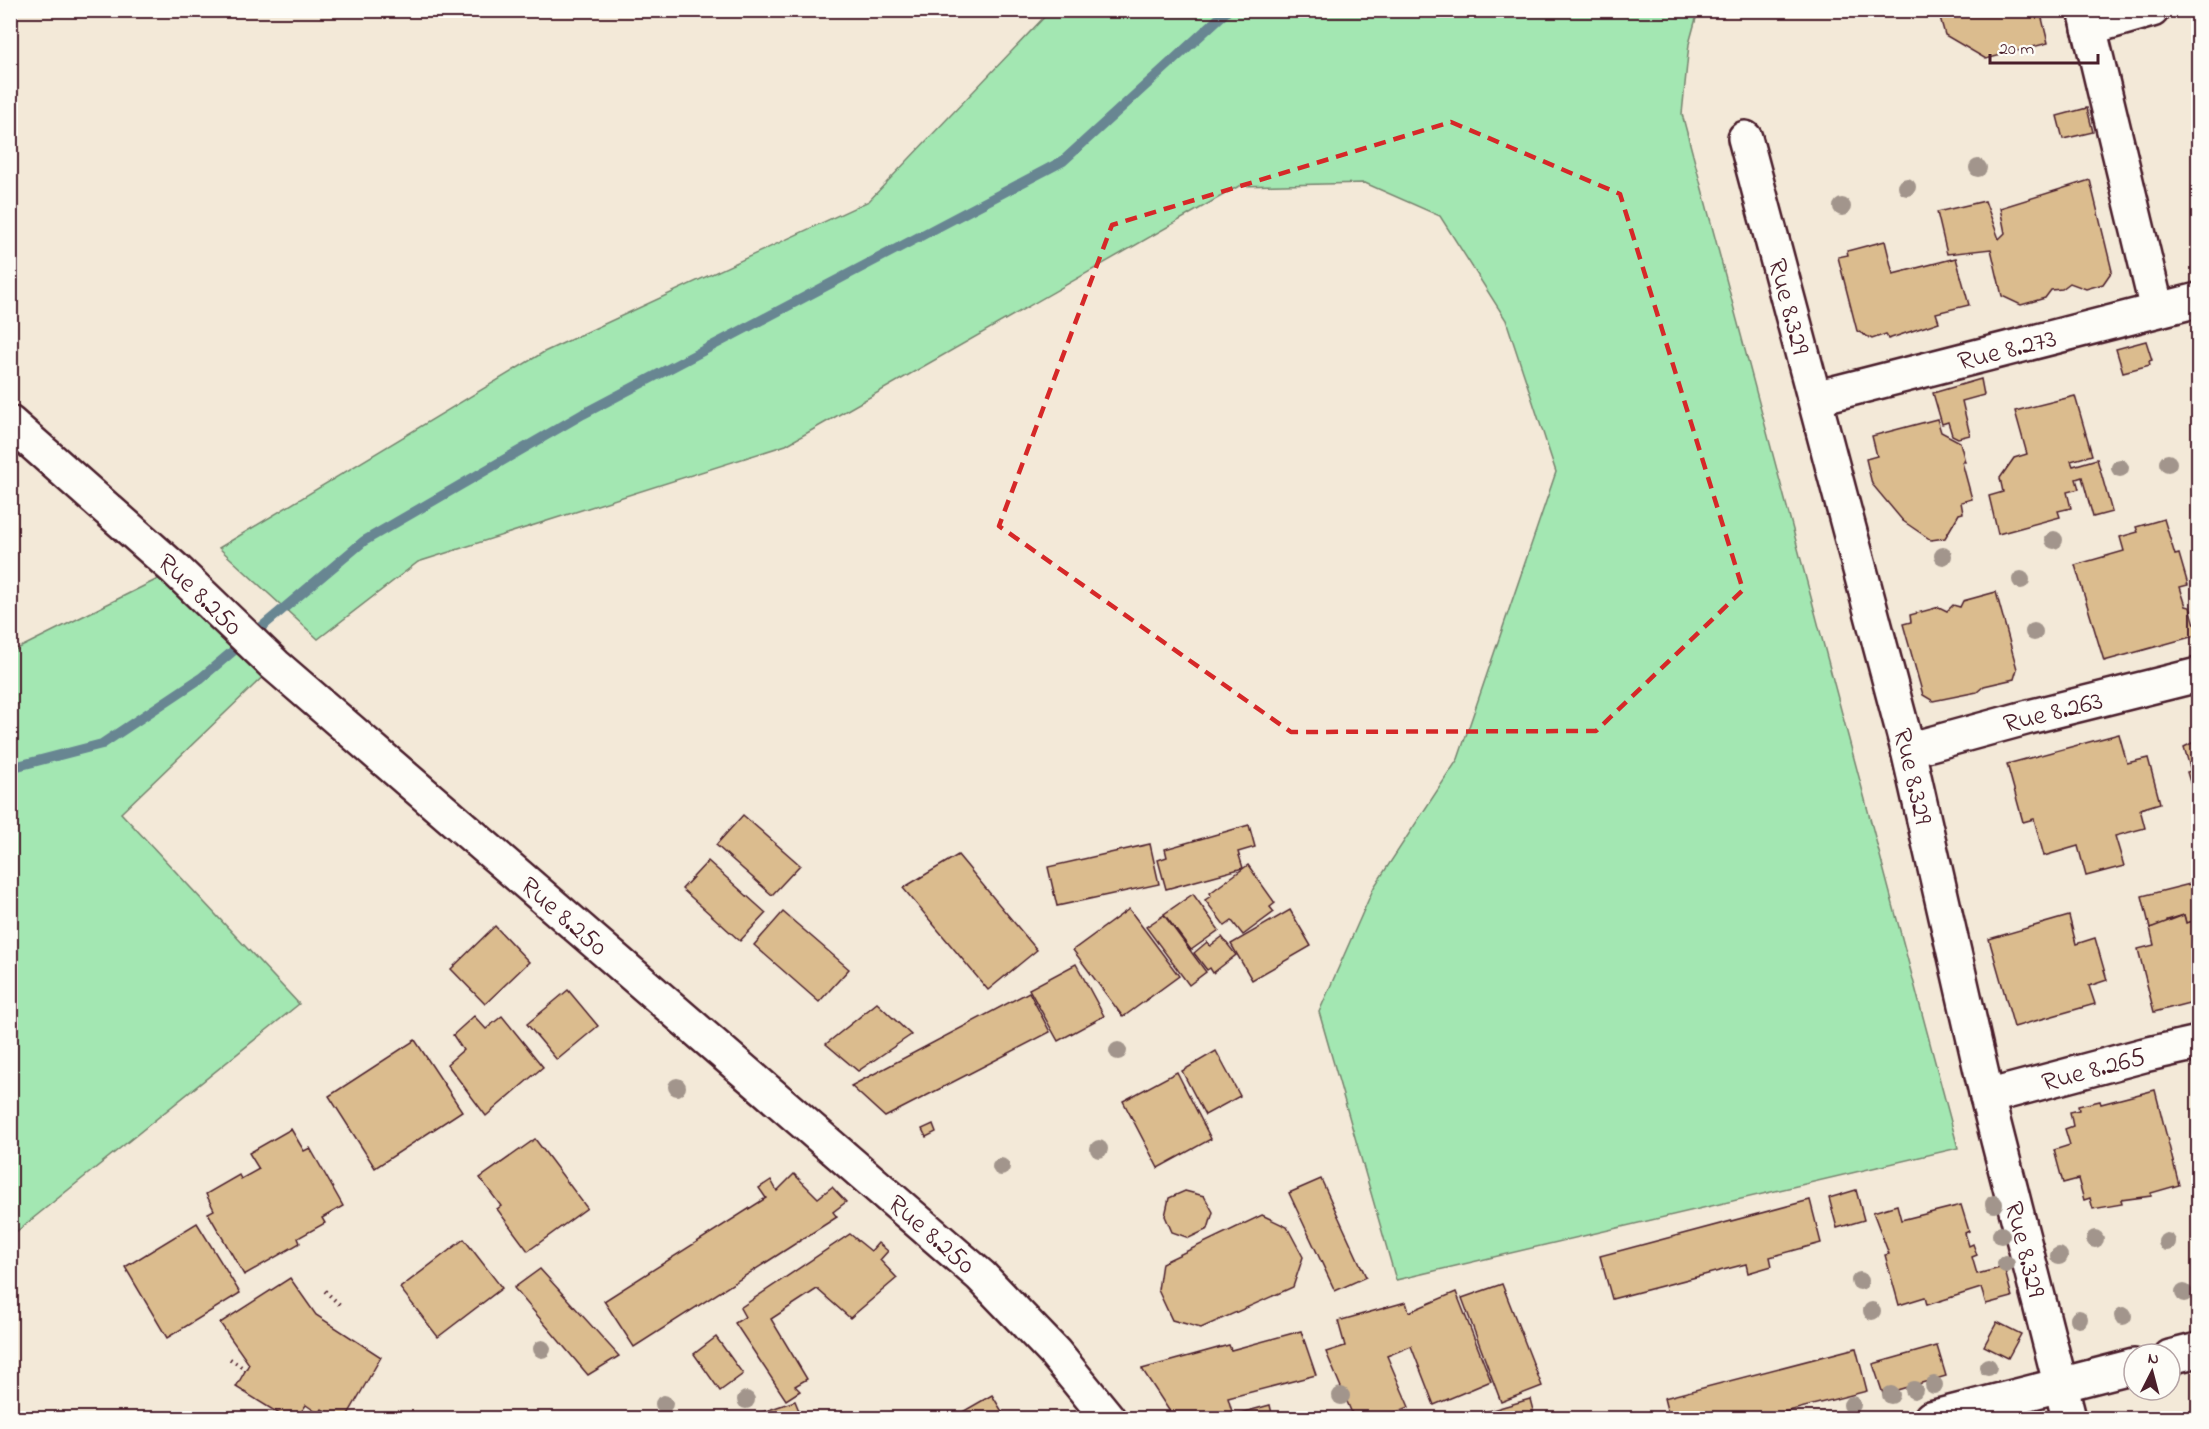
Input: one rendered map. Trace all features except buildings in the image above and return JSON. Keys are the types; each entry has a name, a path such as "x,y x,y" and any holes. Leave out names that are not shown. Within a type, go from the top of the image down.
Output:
{"street":[{"path":"2152,10 2087,19 2157,310"},
{"name":"Rue 8.329","path":"1745,138 1908,750 1987,1097 2069,1419"},
{"name":"Rue 8.273","path":"1815,399 2199,300"},
{"name":"Rue 8.250","path":"10,423 176,570 275,665 981,1276 1055,1353 1108,1419"},
{"name":"Rue 8.263","path":"1908,750 2199,675"},
{"name":"Rue 8.265","path":"1987,1097 2144,1054 2199,1043"},
{"path":"2182,1354 2199,1350"},
{"path":"1931,1419 2122,1369"}],"path":[{"path":"326,1292 340,1305"},
{"path":"230,1359 246,1370"}],"highlighted area":[{"path":"1451,122 1620,194 1743,590 1596,731 1291,732 999,526 1112,225"}],"green space":[{"path":"1051,10 1698,11 1689,44 1682,114 1958,1148 1396,1280 1319,1012 1374,887 1458,759 1556,472 1506,320 1440,216 1365,183 1239,186 786,445 418,562 318,639 219,548 544,352 869,201"},
{"path":"176,570 275,665 121,813 299,1004 11,1236 11,652"}],"waterway":[{"path":"10,768 102,744 201,678 364,541 583,414 1063,161 1228,10"}]}
